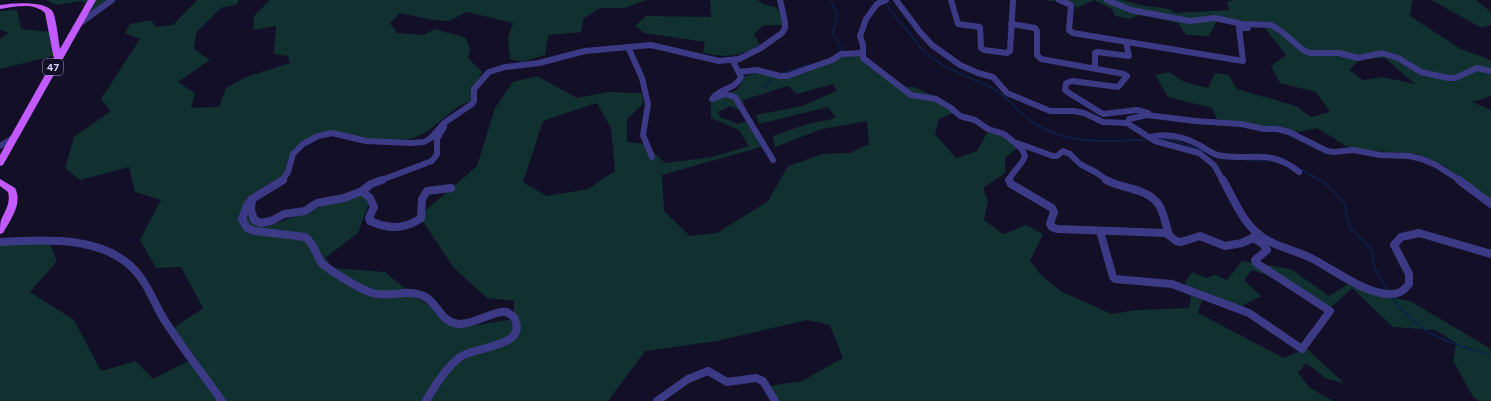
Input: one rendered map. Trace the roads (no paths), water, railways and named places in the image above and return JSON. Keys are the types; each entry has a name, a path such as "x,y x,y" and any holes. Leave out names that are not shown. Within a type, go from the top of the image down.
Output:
{"main road":[{"path":"58,59 92,0"},
{"name":"47","path":"0,8 34,4 44,6 49,12 58,59 0,163"},
{"path":"0,182 12,190 14,198 13,205 0,230"}],"street":[{"path":"79,24 112,0"},
{"path":"426,401 454,362 463,354 474,349 504,343 510,339 517,326 515,318 512,314 498,312 469,324 453,325 442,317 429,299 422,294 376,294 366,292 323,264 318,259 314,245 310,240 255,231 247,228 244,224 243,213 247,205 252,199 282,180 288,172 293,154 297,148 318,136 332,133 366,141 420,143 429,140 444,123 472,104 474,101 474,89 484,75 495,69 513,65 539,63 585,51 651,45 719,61 733,61 761,48 782,33 786,22 780,0"},
{"path":"886,0 877,4 876,10 867,18 865,28 860,36 863,45 863,58 911,95 936,99 951,108 960,116 981,122 988,129 1004,134 1015,142 1022,149 1025,156 1024,162 1012,174 1010,180 1011,184 1052,208 1054,212 1050,224 1052,227 1057,229 1169,235"},
{"path":"896,0 920,32 932,45 960,65 993,77 1007,93 1050,110 1074,111 1084,113 1103,122 1127,123 1165,144 1189,150 1207,158 1214,165 1255,236 1267,250 1265,253 1257,257 1255,260 1256,263 1330,311 1302,349 1249,313 1172,284 1115,279 1113,277 1100,231"},
{"path":"951,0 958,24 976,25 980,26 982,29 981,48 984,50 1007,52 1010,51 1013,0"},
{"path":"1059,0 1071,5 1070,32 1243,61 1239,28 1255,28 1256,25"},
{"path":"1107,0 1131,10 1190,21 1215,18 1256,25 1271,25 1276,27 1302,50 1310,53 1339,53 1358,58 1382,53 1398,58 1421,72 1448,78 1455,78 1477,68 1491,71"},
{"path":"1011,24 1035,28 1037,30 1038,55 1041,59 1095,68 1124,74 1127,76 1118,87 1072,81 1066,83 1066,90 1103,114 1109,115 1144,110 1148,113 1147,115"},
{"path":"1095,68 1094,53 1097,52 1129,56 1126,42"},
{"path":"628,48 642,78 648,104 643,135 652,157"},
{"path":"739,72 757,70 780,76 787,76 827,62 841,54 862,54"},
{"path":"733,61 741,77 740,80 727,90 718,92 712,99 716,99 725,94 734,97 774,160"},
{"path":"252,199 251,210 254,220 261,223 271,222 284,214 305,211 311,206 317,204 344,198 371,184 432,161 436,158 438,153 437,139 444,127 454,119 455,115"},
{"path":"1127,123 1129,119 1147,115 1195,121 1230,122 1264,129 1276,129 1289,132 1327,151 1334,152 1353,150 1380,155 1409,156 1422,159 1436,165 1454,176 1491,204"},
{"path":"1150,137 1165,134 1198,144 1218,155 1241,155 1285,161 1292,164 1300,172"},
{"path":"0,146 14,138"},
{"path":"1015,142 1053,156 1057,156 1063,151 1070,154 1080,164 1115,185 1147,194 1160,206 1169,235 1176,241 1181,242 1200,236 1225,246 1242,243 1255,236 1313,259 1350,281 1377,292 1400,292 1406,289 1409,282 1408,272 1396,254 1394,245 1396,240 1402,236 1419,233 1491,254"},
{"path":"362,190 370,198 374,206 369,218 370,222 386,227 416,222 421,218 422,199 427,191 451,188"},
{"path":"0,242 46,241 84,244 110,252 122,258 133,268 148,287 161,314 222,401"},
{"path":"657,401 674,388 703,372 708,371 727,382 756,378 763,381 775,401"}],"waterway":[{"path":"831,0 837,16 833,33 841,48 840,53"},
{"path":"885,3 919,46 932,58 957,73 997,91 1032,122 1046,130 1075,139 1104,141 1150,140"},
{"path":"780,74 809,65"},
{"path":"766,87 771,78 774,76"},
{"path":"1160,140 1169,139 1204,151"},
{"path":"1247,160 1269,161"},
{"path":"1300,169 1325,183 1344,203 1349,227 1371,249 1375,269 1388,291"},
{"path":"1391,296 1413,320 1435,336 1460,346 1491,355"}]}
